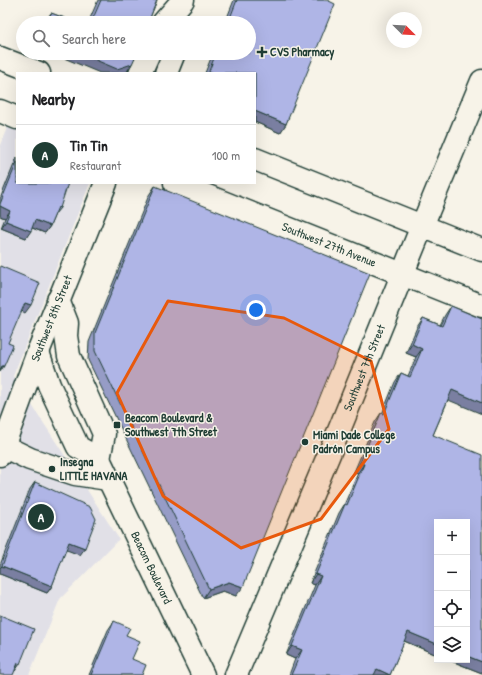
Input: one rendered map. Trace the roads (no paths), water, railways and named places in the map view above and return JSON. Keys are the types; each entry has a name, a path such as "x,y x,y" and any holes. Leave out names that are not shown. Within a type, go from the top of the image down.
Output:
{"main road":[{"path":"169,16 183,0"},
{"path":"183,0 183,16"},
{"path":"0,58 36,72"},
{"path":"140,72 146,60"},
{"path":"166,72 171,60"},
{"name":"Southwest 7th Street","path":"236,675 340,428 482,81"},
{"path":"0,111 16,118"},
{"path":"256,159 482,250"},
{"name":"Southwest 8th Street","path":"2,451 58,300 106,184"},
{"name":"Southwest 27th Avenue","path":"177,184 482,306"},
{"path":"58,300 67,323 66,336 69,356 104,434 104,469"},
{"path":"38,352 49,385 78,447 104,469"},
{"path":"2,451 75,474 104,469"},
{"name":"Beacom Boulevard","path":"104,469 203,675"}],"place":[{"name":"CVS Pharmacy","path":"262,52"},
{"name":"Beacom Boulevard & Southwest 7th Street","path":"117,425"},
{"name":"Miami Dade College Padrón Campus","path":"305,442"},
{"name":"Insegna LITTLE HAVANA","path":"52,469"},
{"name":"Tin Tin","path":"41,517"}]}
